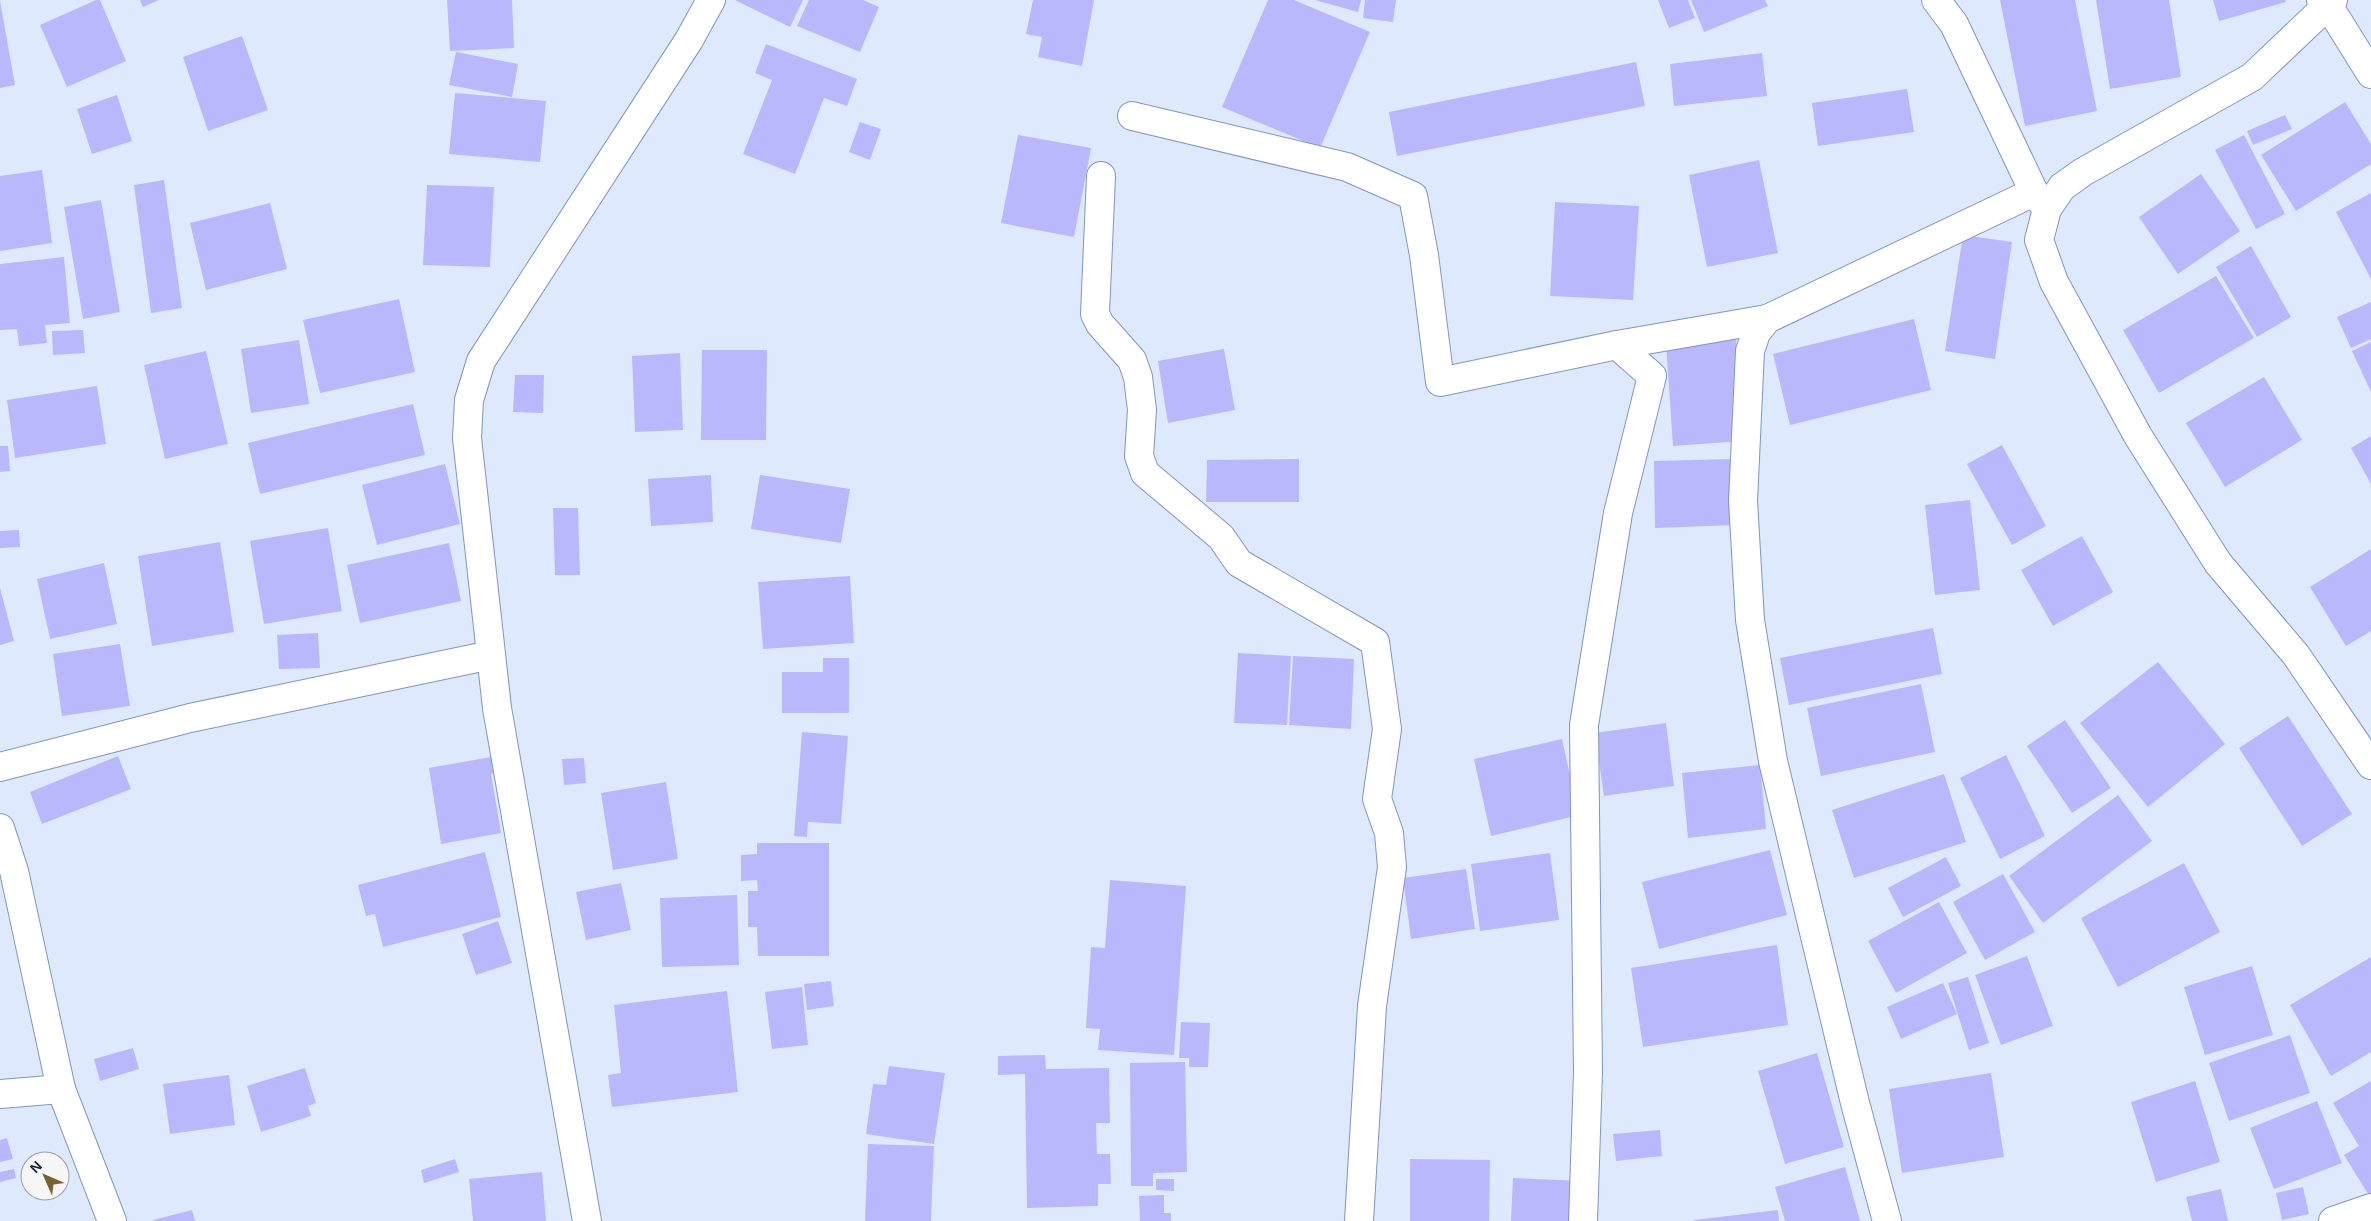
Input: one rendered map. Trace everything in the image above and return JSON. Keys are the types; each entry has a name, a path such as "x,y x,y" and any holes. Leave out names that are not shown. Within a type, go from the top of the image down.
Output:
{"street":[{"path":"587,1221 499,718 467,438 469,400 481,360 689,40 711,0"},
{"path":"1936,0 1954,24 2040,200 2039,240 2054,282 2138,436 2218,563 2296,655 2371,765"},
{"path":"1132,116 1347,167 1413,196 1424,255 1440,382 1617,345 1767,319 2040,200 2083,172 2252,77 2327,2 2371,74"},
{"path":"1101,176 1095,314 1100,324 1132,360 1138,377 1142,410 1139,456 1145,473 1221,537 1239,563 1375,642 1387,729 1377,798 1389,833 1392,867 1372,1006 1359,1221"},
{"path":"1767,319 1756,333 1750,351 1743,501 1750,620 1773,760 1853,1094 1887,1221"},
{"path":"1583,1221 1588,1072 1584,725 1618,513 1652,376 1617,345"},
{"path":"0,767 190,718 491,655"},
{"path":"0,828 14,871 62,1089 112,1221"},
{"path":"0,1094 62,1089"},
{"path":"2333,1221 2371,1208"}],"building":[{"path":"96,0 100,0 126,61 67,87 40,25"},
{"path":"140,0 159,0 143,7"},
{"path":"447,0 512,0 514,48 450,51"},
{"path":"735,0 803,0 790,27"},
{"path":"809,0 863,0 879,7 860,52 797,26"},
{"path":"1033,0 1094,0 1082,66 1038,57 1042,37 1026,34"},
{"path":"1268,0 1294,0 1370,32 1320,148 1222,107"},
{"path":"1315,0 1361,0 1358,12"},
{"path":"1365,0 1396,0 1393,22 1363,18"},
{"path":"1658,0 1688,0 1695,18 1669,28"},
{"path":"1691,0 1765,0 1768,6 1704,32"},
{"path":"2000,0 2075,0 2097,111 2025,126"},
{"path":"2096,0 2169,0 2181,77 2110,89"},
{"path":"2213,0 2285,0 2286,2 2219,21"},
{"path":"0,1 15,85 0,88"},
{"path":"242,36 268,110 208,131 183,57"},
{"path":"766,44 857,79 847,106 824,98 795,174 743,154 772,80 755,73"},
{"path":"456,52 518,64 512,97 449,85"},
{"path":"1762,53 1767,96 1674,106 1670,64"},
{"path":"1636,62 1645,106 1397,156 1389,112"},
{"path":"1907,89 1914,132 1818,146 1812,103"},
{"path":"455,93 546,101 540,162 449,154"},
{"path":"117,95 132,141 92,154 77,109"},
{"path":"2345,102 2371,144 2371,164 2296,211 2261,155"},
{"path":"2285,115 2292,129 2253,145 2247,131"},
{"path":"860,122 881,129 870,160 849,152"},
{"path":"1018,135 1091,148 1074,237 1001,223"},
{"path":"2244,135 2285,214 2256,229 2215,150"},
{"path":"1759,160 1778,253 1707,267 1689,175"},
{"path":"42,170 52,243 0,251 0,176"},
{"path":"2201,174 2240,231 2178,274 2139,217"},
{"path":"164,180 182,308 151,313 134,185"},
{"path":"427,185 494,187 490,267 423,265"},
{"path":"2371,193 2371,279 2336,212"},
{"path":"101,200 120,312 83,319 64,207"},
{"path":"1555,202 1639,206 1633,300 1550,296"},
{"path":"270,203 287,269 206,290 190,223"},
{"path":"1963,235 2012,242 1995,359 1945,351"},
{"path":"2251,246 2291,317 2257,337 2216,267"},
{"path":"64,257 70,323 45,325 47,343 19,346 17,329 0,330 0,264"},
{"path":"2216,276 2254,338 2159,393 2123,330"},
{"path":"399,299 415,372 320,393 303,320"},
{"path":"2371,302 2371,339 2351,348 2337,317"},
{"path":"1914,319 1931,390 1790,425 1773,354"},
{"path":"83,330 85,353 53,355 52,331"},
{"path":"1736,338 1742,441 1673,446 1666,343"},
{"path":"299,340 309,404 251,413 241,349"},
{"path":"2371,342 2371,392 2352,351"},
{"path":"1224,349 1235,410 1168,423 1158,361"},
{"path":"702,350 767,350 766,440 701,440"},
{"path":"206,351 228,444 165,459 144,365"},
{"path":"680,353 683,430 635,432 632,356"},
{"path":"515,375 544,375 543,413 513,412"},
{"path":"2264,377 2302,440 2225,487 2186,423"},
{"path":"97,386 106,444 15,458 7,400"},
{"path":"413,404 425,455 260,494 248,443"},
{"path":"2371,436 2371,484 2351,448"},
{"path":"2002,445 2046,526 2012,545 1967,464"},
{"path":"0,446 8,446 10,471 0,472"},
{"path":"1299,459 1299,502 1206,502 1207,460"},
{"path":"1733,459 1734,525 1655,528 1654,461"},
{"path":"445,464 460,524 377,545 362,485"},
{"path":"711,475 713,522 651,526 648,479"},
{"path":"760,475 850,489 841,543 751,529"},
{"path":"1970,500 1980,590 1935,595 1925,505"},
{"path":"553,508 578,508 580,575 555,575"},
{"path":"328,528 342,611 264,624 250,541"},
{"path":"19,530 20,547 0,548 0,531"},
{"path":"2082,536 2113,592 2053,626 2021,570"},
{"path":"220,542 234,632 152,646 138,556"},
{"path":"449,543 461,601 360,623 347,565"},
{"path":"2371,549 2371,631 2346,646 2310,587"},
{"path":"104,563 117,624 50,639 37,579"},
{"path":"850,576 854,643 763,649 758,582"},
{"path":"0,588 14,641 0,645"},
{"path":"1933,628 1942,674 1789,705 1780,658"},
{"path":"318,633 320,668 279,669 277,635"},
{"path":"120,644 130,706 62,716 53,654"},
{"path":"1238,653 1291,656 1287,725 1234,723"},
{"path":"1293,656 1354,659 1351,729 1289,725"},
{"path":"823,658 849,658 849,713 782,713 782,672 823,672"},
{"path":"2158,662 2225,744 2148,807 2080,723"},
{"path":"1921,684 1935,752 1821,776 1807,708"},
{"path":"2288,716 2352,814 2302,846 2239,748"},
{"path":"2065,720 2111,788 2072,813 2027,746"},
{"path":"1666,723 1674,786 1604,796 1595,733"},
{"path":"802,732 848,736 841,824 808,822 807,837 794,836"},
{"path":"1562,739 1579,815 1491,836 1474,759"},
{"path":"2006,755 2045,836 2000,859 1960,778"},
{"path":"118,756 131,789 42,824 30,792"},
{"path":"491,757 494,773 491,774 501,833 441,844 429,768"},
{"path":"584,758 586,783 564,785 562,759"},
{"path":"1760,765 1766,829 1688,838 1682,773"},
{"path":"1944,774 1966,842 1854,878 1832,810"},
{"path":"666,782 678,859 613,870 601,793"},
{"path":"2118,795 2152,841 2043,923 2009,876"},
{"path":"757,843 829,843 829,956 758,956 757,927 748,927 748,891 758,891 757,880 741,881 741,855 757,854"},
{"path":"1770,850 1787,915 1659,949 1642,882"},
{"path":"485,852 501,917 383,947 375,914 366,916 358,885"},
{"path":"1550,853 1559,920 1480,931 1471,864"},
{"path":"1946,857 1961,886 1903,917 1888,888"},
{"path":"2184,863 2220,932 2118,987 2081,918"},
{"path":"1466,869 1475,929 1411,939 1403,878"},
{"path":"2003,874 2035,932 1985,960 1953,902"},
{"path":"1110,880 1186,886 1174,1055 1098,1050 1100,1029 1086,1028 1091,947 1105,948"},
{"path":"621,883 631,930 586,940 576,892"},
{"path":"737,895 739,965 662,967 660,898"},
{"path":"1939,902 1967,953 1896,993 1868,941"},
{"path":"498,921 512,963 476,975 462,934"},
{"path":"1777,945 1788,1025 1643,1047 1631,968"},
{"path":"2027,956 2053,1026 2001,1045 1975,975"},
{"path":"2371,957 2371,1052 2331,1076 2290,1005"},
{"path":"2252,966 2273,1035 2205,1055 2184,987"},
{"path":"1968,977 1989,1043 1969,1050 1948,983"},
{"path":"831,981 834,1006 807,1010 804,984"},
{"path":"1943,983 1957,1014 1901,1039 1887,1007"},
{"path":"802,987 808,1045 772,1049 765,992"},
{"path":"727,991 738,1092 612,1107 608,1075 621,1073 614,1005"},
{"path":"1181,1022 1210,1023 1208,1067 1189,1067 1189,1058 1179,1058"},
{"path":"2290,1035 2310,1093 2229,1121 2209,1063"},
{"path":"133,1048 139,1069 100,1081 94,1059"},
{"path":"1817,1053 1844,1147 1785,1164 1758,1071"},
{"path":"1045,1055 1046,1069 1109,1068 1110,1123 1096,1123 1097,1154 1110,1154 1111,1184 1098,1184 1098,1206 1027,1208 1025,1074 998,1075 998,1056"},
{"path":"1185,1062 1187,1172 1153,1173 1153,1186 1131,1186 1130,1063"},
{"path":"889,1066 945,1073 934,1144 866,1134 873,1084 886,1085"},
{"path":"305,1068 316,1103 308,1106 311,1116 261,1132 247,1086"},
{"path":"1991,1073 2004,1157 1902,1173 1889,1089"},
{"path":"229,1075 235,1125 170,1134 163,1084"},
{"path":"2195,1081 2220,1162 2156,1182 2131,1102"},
{"path":"2371,1081 2370,1197 2344,1155 2359,1146 2333,1103"},
{"path":"2317,1101 2342,1163 2274,1189 2250,1128"},
{"path":"1660,1130 1662,1156 1616,1161 1613,1134"},
{"path":"7,1138 13,1159 0,1162 0,1140"},
{"path":"868,1144 934,1146 931,1221 865,1221"},
{"path":"455,1159 459,1172 424,1183 421,1170"},
{"path":"1410,1159 1490,1160 1489,1221 1410,1221"},
{"path":"1845,1167 1860,1221 1785,1221 1775,1187"},
{"path":"14,1169 16,1178 0,1182 0,1172"},
{"path":"542,1172 546,1221 473,1221 469,1179"},
{"path":"1513,1178 1582,1181 1580,1221 1511,1221"},
{"path":"1156,1179 1174,1179 1174,1191 1156,1190"},
{"path":"2303,1187 2309,1214 2282,1220 2276,1193"},
{"path":"2221,1189 2228,1221 2192,1221 2186,1197"},
{"path":"1164,1195 1164,1213 1171,1213 1171,1221 1140,1221 1139,1196"},
{"path":"192,1210 195,1221 153,1220"},
{"path":"1778,1210 1779,1221 1694,1221 1694,1220"}]}
